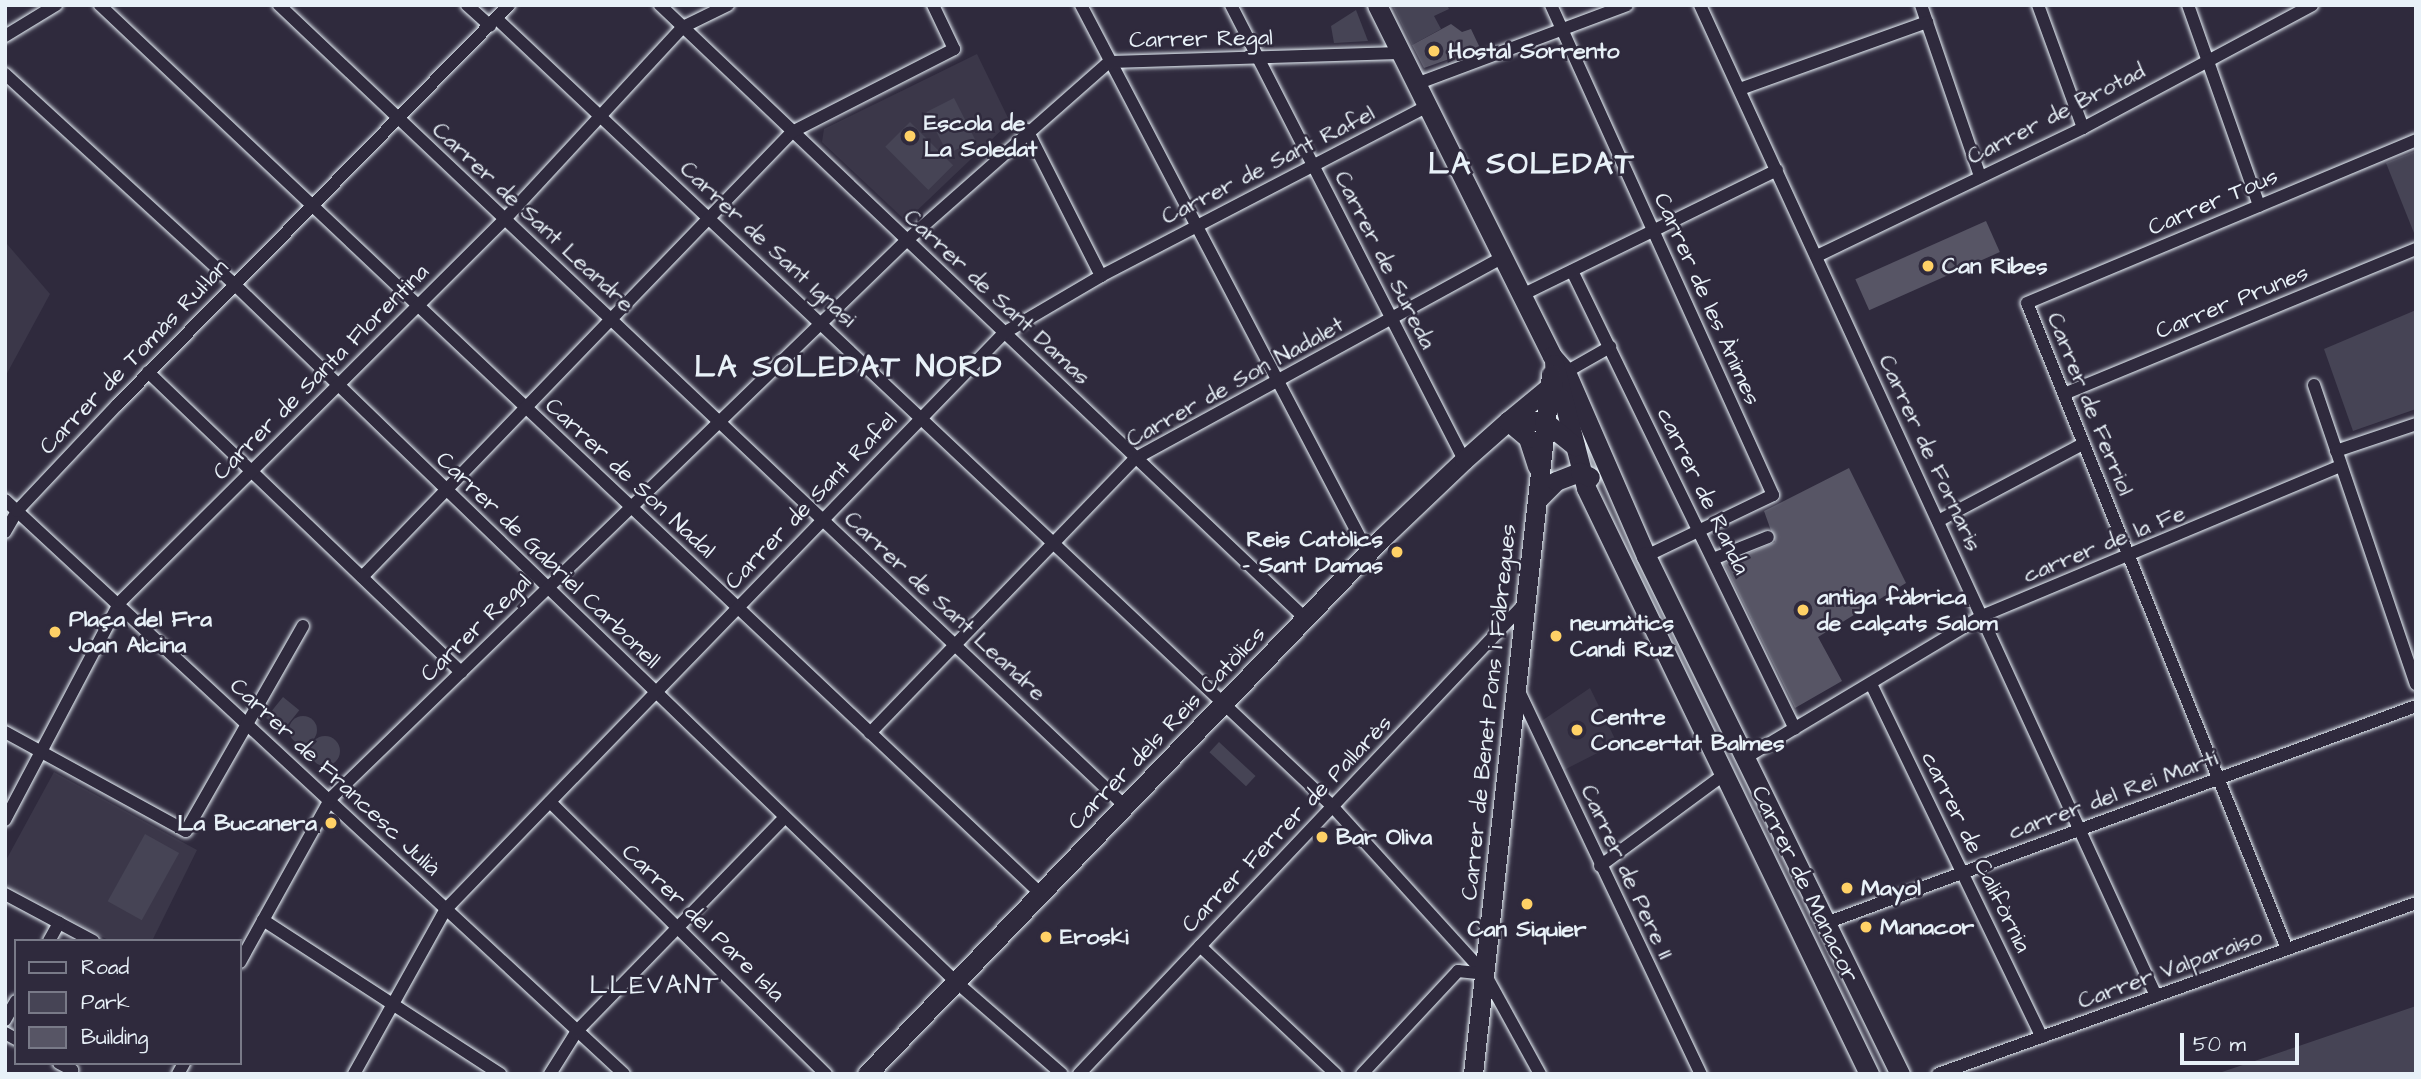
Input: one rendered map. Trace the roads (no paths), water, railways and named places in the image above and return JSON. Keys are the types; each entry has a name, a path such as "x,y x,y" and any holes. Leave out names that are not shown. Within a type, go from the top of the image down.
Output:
{"main road":[{"name":"Carrer de Manacor","path":"1377,5 1552,356 1575,446 1589,480 1725,774 1869,1074"},
{"name":"Carrer de Manacor","path":"1558,380 1619,495 1646,556 1900,1074"},
{"name":"Carrer dels Reis Catòlics","path":"867,1074 1368,553 1464,460 1558,380"},
{"name":"Carrer de Benet Pons i Fàbregues","path":"1473,1074 1541,477 1544,421 1558,380"},
{"path":"1508,421 1544,421 1575,446"},
{"path":"1508,421 1528,438 1541,477"},
{"path":"1538,499 1556,481 1589,480 1619,495"},
{"path":"1834,1002 1863,1023 1881,1060 1894,1074"}],"street":[{"path":"5,36 56,5"},
{"name":"Carrer de Son Nadal","path":"100,5 1041,894"},
{"name":"Carrer de Sant Leandre","path":"279,5 1126,807"},
{"name":"Carrer de Sant Ignasi","path":"467,5 493,22 603,118 1332,806 1485,974 1540,1074"},
{"path":"312,207 509,5"},
{"name":"Carrer de Sant Damas","path":"660,5 1306,619"},
{"name":"Carrer de Santa Florentina","path":"5,819 120,602 505,219 603,118 683,27 728,5"},
{"path":"362,577 792,132 954,49 933,5"},
{"path":"1081,5 1368,553"},
{"name":"Carrer de Sureda","path":"1231,5 1464,460"},
{"name":"Carrer de les Ànimes","path":"1551,5 1773,495 1699,531"},
{"path":"1416,84 1627,5"},
{"name":"Carrer de Fornaris","path":"1700,5 2156,996"},
{"path":"1921,5 1980,176"},
{"path":"2038,5 2083,128"},
{"path":"2188,5 2259,206"},
{"name":"Carrer de Brotad","path":"1817,256 2083,128 2312,5"},
{"path":"1740,89 1927,22"},
{"name":"Carrer Regal","path":"242,958 331,798 906,241 1027,130 1109,62 1259,60 1401,53"},
{"name":"Carrer de Gabriel Carbonell","path":"5,74 233,284 956,982 1062,1074"},
{"name":"Carrer de Sant Rafel","path":"354,1074 446,909 821,518 1004,333 1101,276 1427,106"},
{"path":"1027,130 1101,276"},
{"name":"Carrer Tous","path":"2027,303 2416,140"},
{"path":"1522,295 1777,170"},
{"name":"Carrer de Tomàs Rul·lan","path":"5,532 17,511 148,372 312,207"},
{"name":"Carrer Prunes","path":"2064,394 2416,249"},
{"name":"Carrer de Son Nadalet","path":"870,733 1136,458 1503,257"},
{"name":"carrer de Randa","path":"1572,271 1795,729"},
{"name":"Carrer de Ferriol","path":"2027,303 2287,949"},
{"path":"1558,380 1610,347"},
{"path":"148,372 461,672"},
{"path":"2314,385 2416,684"},
{"path":"2336,451 2416,424"},
{"path":"1938,521 2083,444"},
{"name":"carrer de la Fe","path":"1745,758 1872,686 1982,616 2130,558 2341,466"},
{"path":"5,500 17,511"},
{"name":"Carrer de Francesc Julià","path":"17,511 120,602 244,724 331,798 624,1074"},
{"path":"1646,556 1699,531"},
{"path":"1713,559 1768,537"},
{"name":"Carrer Ferrer de Pallarès","path":"1079,1074 1526,603"},
{"path":"5,732 186,831 244,724 303,626"},
{"name":"carrer de Califòrnia","path":"1872,686 2042,1037"},
{"name":"Carrer de Pere II","path":"1517,687 1701,1074"},
{"name":"carrer del Rei Martí","path":"1826,923 2416,706"},
{"path":"1600,866 1725,774"},
{"name":"Carrer del Pare Isla","path":"550,802 827,1074"},
{"path":"550,1074 577,1031 680,929 785,817"},
{"path":"5,894 89,939"},
{"name":"Carrer Valparaiso","path":"1938,1074 2416,903"},
{"path":"263,920 500,1074"},
{"path":"50,939 59,923"},
{"path":"1200,946 1336,1074"},
{"path":"1362,1074 1458,971 1485,974"},
{"path":"5,1020 14,1004"},
{"path":"63,1065 72,1070"}],"place":[{"name":"Hostal Sorrento","path":"1434,51"},
{"name":"Escola de La Soledat","path":"910,136"},
{"name":"Can Ribes","path":"1928,266"},
{"name":"Reis Catòlics - Sant Damas","path":"1397,552"},
{"name":"antiga fàbrica de calçats Salom","path":"1803,610"},
{"name":"Plaça del Fra Joan Alcina","path":"55,632"},
{"name":"neumàtics Candi Ruz","path":"1556,636"},
{"name":"Centre Concertat Balmes","path":"1577,730"},
{"name":"La Bucanera","path":"331,823"},
{"name":"Bar Oliva","path":"1322,837"},
{"name":"Mayol","path":"1847,888"},
{"name":"Can Siquier","path":"1527,904"},
{"name":"Manacor","path":"1866,927"},
{"name":"Eroski","path":"1046,937"}],"district":[{"name":"LA SOLEDAT","path":"1532,164"},
{"name":"LA SOLEDAT NORD","path":"849,367"},
{"name":"LLEVANT","path":"655,986"}]}
